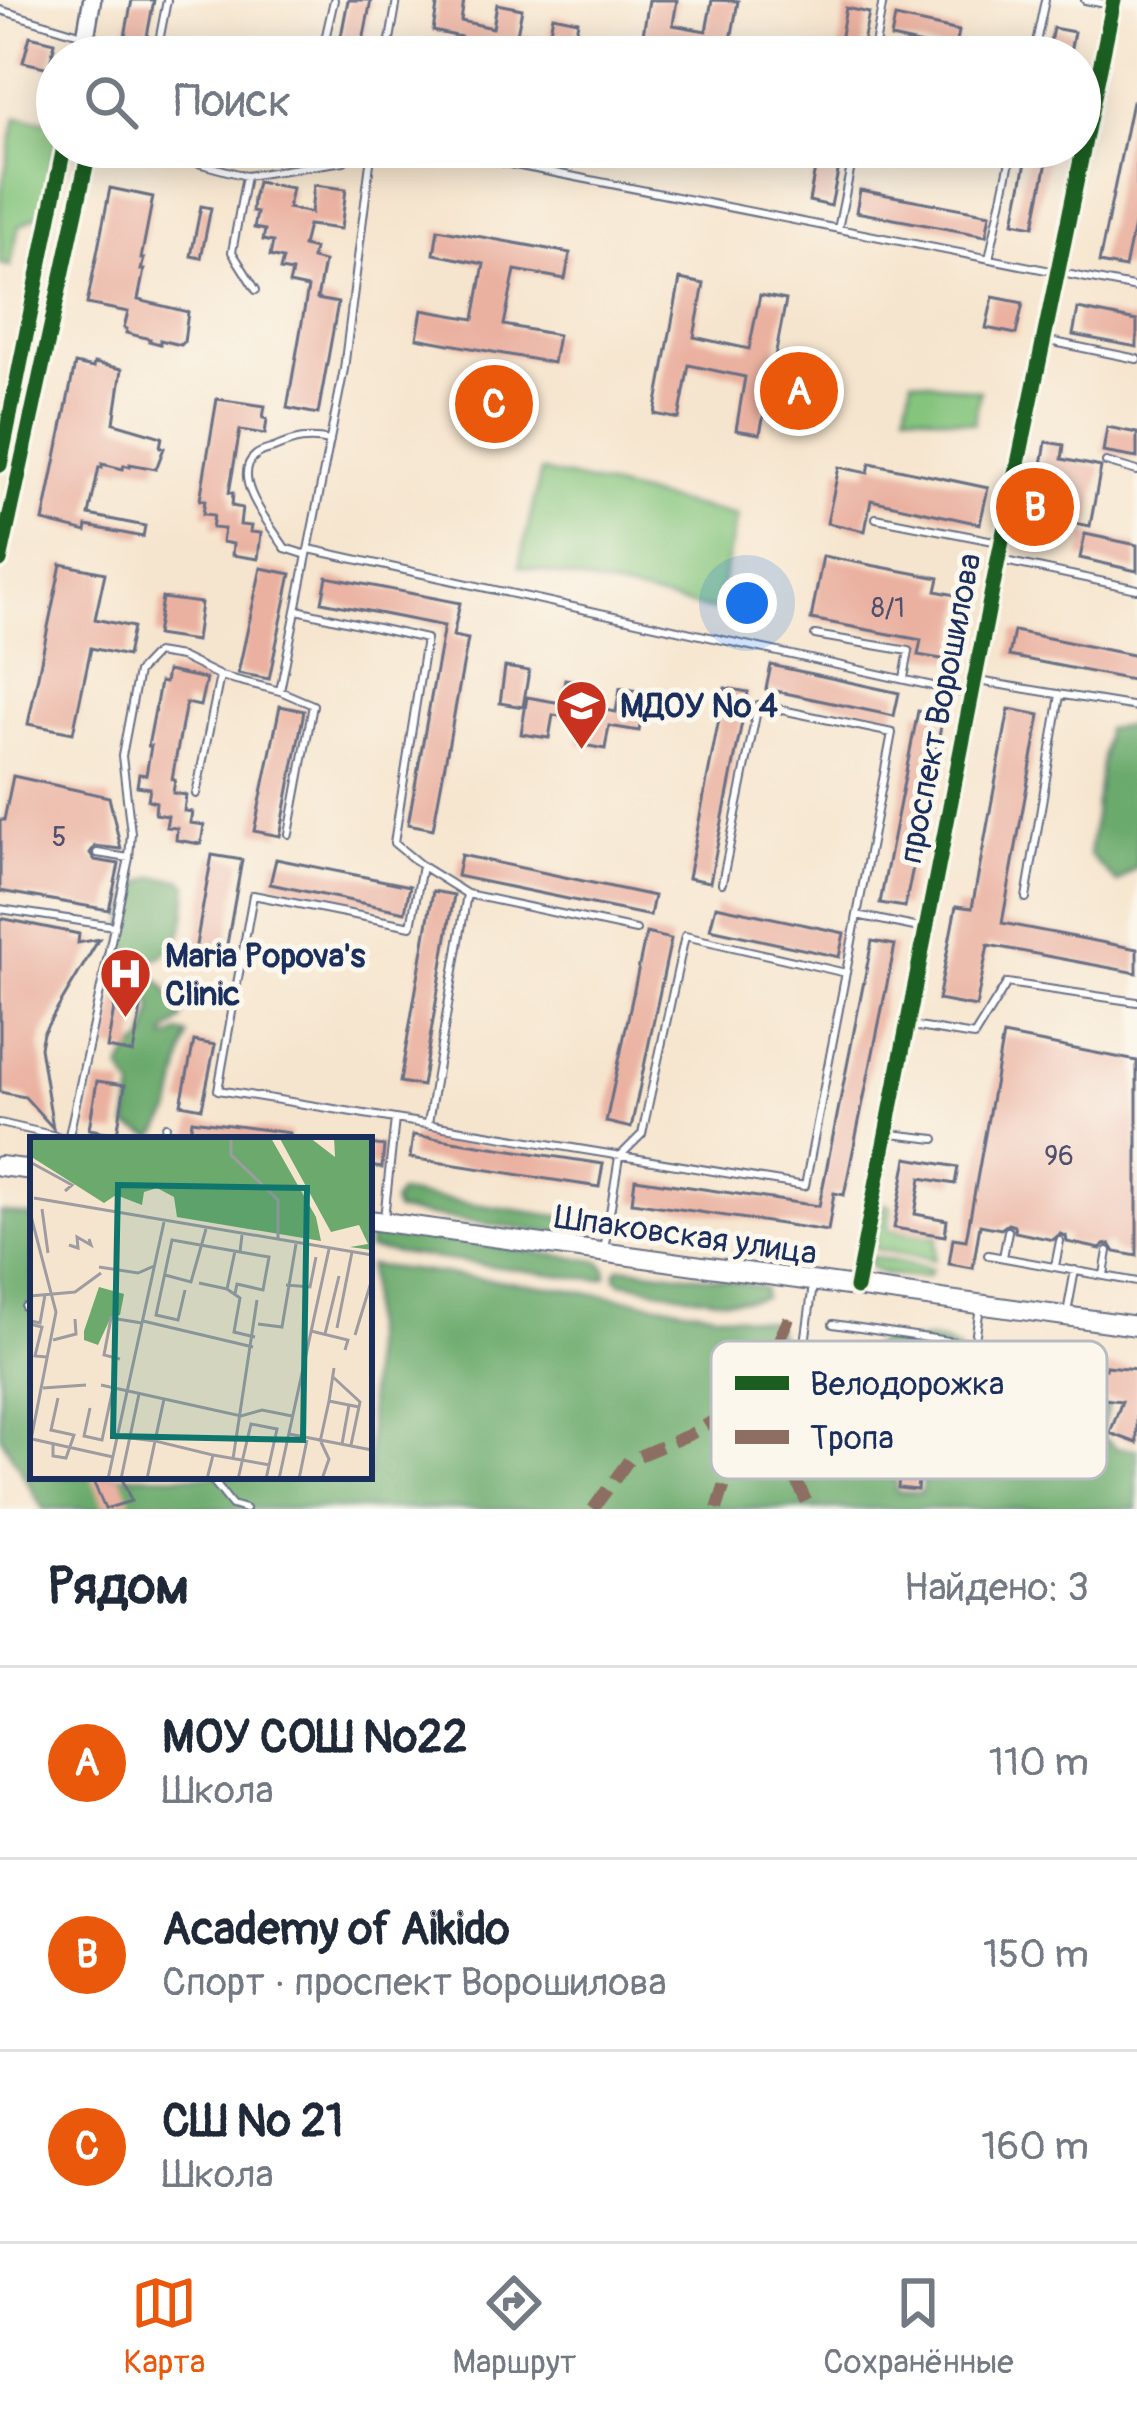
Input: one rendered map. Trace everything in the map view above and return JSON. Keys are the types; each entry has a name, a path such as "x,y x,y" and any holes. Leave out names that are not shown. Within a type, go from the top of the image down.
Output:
{"main road":[{"path":"0,1166 30,1171"},
{"name":"Шпаковская улица","path":"376,1221 1137,1326"}],"street":[{"path":"86,36 92,0"},
{"name":"проспект Ворошилова","path":"1101,62 1113,3"},
{"path":"0,465 9,374 59,168"},
{"name":"проспект Ворошилова","path":"856,1288 1079,168"}],"lane":[{"path":"160,36 167,0"},
{"path":"326,36 334,0"},
{"path":"391,36 397,0"},
{"path":"877,36 883,0"},
{"path":"1037,36 1045,0"},
{"path":"1085,0 1113,3"},
{"path":"0,10 86,36"},
{"path":"216,168 246,176 298,168"},
{"path":"280,691 344,369 369,168"},
{"path":"529,168 1137,288"},
{"path":"838,230 851,168"},
{"path":"988,259 1008,168"},
{"path":"246,176 232,253 256,290"},
{"path":"1045,340 1137,359"},
{"path":"330,441 297,438 255,455 248,468 250,493 285,548 904,679 1137,707"},
{"path":"1106,462 1137,471"},
{"path":"876,518 1137,589"},
{"path":"297,610 426,639 394,843 467,894 636,930"},
{"path":"815,635 909,651 904,679"},
{"path":"69,1137 129,858 131,833 122,755 138,672 156,653 181,657 220,676 313,705 289,834"},
{"path":"196,794 220,676"},
{"path":"1026,898 1060,695"},
{"path":"422,866 411,926 254,895 218,1090 805,1186 892,733 758,705 722,883"},
{"path":"97,853 129,858"},
{"path":"428,1124 467,894"},
{"path":"0,909 114,926"},
{"path":"857,915 926,929"},
{"path":"603,1253 620,1157 642,1134 685,936 846,973"},
{"path":"908,1025 974,1036 1007,983 1137,1002"},
{"path":"376,1221 395,1119"},
{"path":"0,1123 60,1137"},
{"path":"163,1137 166,1126"},
{"path":"887,1134 935,1139"},
{"path":"1003,1257 1008,1231"},
{"path":"1055,1266 1060,1241"},
{"path":"1104,1276 1108,1250"},
{"path":"988,1255 1137,1282"},
{"path":"1066,1316 1075,1270"},
{"path":"806,1341 814,1282"},
{"path":"976,1341 981,1304"},
{"path":"25,1307 30,1311"},
{"path":"833,1324 948,1341"},
{"path":"211,1479 232,1505 245,1509"}],"green space":[{"path":"16,117 36,120 36,168 51,168 41,214 19,226 10,266 0,264 0,198"},
{"path":"912,379 980,391 974,423 906,411"},
{"path":"541,471 737,516 716,611 519,566"},
{"path":"1137,724 1137,867 1117,883 1089,855 1106,729"},
{"path":"154,877 181,879 188,885 186,910 173,945 158,958 146,959 126,947 124,930 135,885"},
{"path":"143,974 158,980 180,1005 182,1020 165,1034 166,1039 188,1035 171,1113 155,1137 127,1127 133,1089 121,1069 129,1053 145,1040 153,1009 133,978"},
{"path":"399,1193 594,1221 596,1234 593,1239 396,1211 393,1203"},
{"path":"882,1207 891,1207 888,1230 937,1238 934,1260 875,1249"},
{"path":"0,1212 30,1217 30,1479 372,1479 372,1265 775,1322 781,1340 797,1341 711,1341 711,1479 895,1479 896,1492 921,1493 924,1479 1107,1479 1107,1440 1116,1448 1137,1449 1137,1509 43,1509 0,1435"},
{"path":"372,1230 599,1261 606,1268 606,1277 578,1278 372,1249"},
{"path":"870,1256 931,1269 928,1276 890,1275 870,1266"},
{"path":"621,1267 728,1280 764,1288 764,1297 714,1299 621,1282 616,1271"}],"building":[{"path":"132,0 154,0 147,36 125,36"},
{"path":"348,0 371,0 364,36 341,36"},
{"path":"438,0 464,0 461,21 493,28 497,4 522,9 517,34 527,36 456,36 433,31"},
{"path":"649,0 677,0 673,25 706,31 712,0 738,1 732,36 643,36"},
{"path":"846,8 869,13 864,36 841,36"},
{"path":"553,16 578,21 576,36 549,36"},
{"path":"895,17 959,31 958,36 891,36"},
{"path":"1053,28 1074,32 1073,36 1051,36"},
{"path":"30,36 36,37 36,65 23,62"},
{"path":"1132,102 1137,103 1137,211 1125,268 1099,263"},
{"path":"815,168 839,168 831,206 809,201"},
{"path":"1025,168 1046,168 1034,226 1014,222"},
{"path":"257,182 292,188 288,208 311,213 314,185 346,189 341,229 308,225 303,246 314,249 312,259 324,262 317,299 338,303 318,414 287,408 308,288 289,284 292,272 280,270 283,259 270,256 273,242 263,240 265,230 254,228"},
{"path":"110,188 153,197 138,300 188,312 181,345 126,333 128,312 87,304"},
{"path":"860,190 990,214 986,236 856,212"},
{"path":"201,206 211,208 201,258 191,256"},
{"path":"438,229 570,253 565,279 515,270 504,325 558,335 553,363 417,338 422,310 474,319 484,264 434,254"},
{"path":"680,279 704,284 694,337 749,349 760,295 786,300 760,434 736,430 745,377 689,365 679,419 655,414"},
{"path":"993,297 1023,303 1016,334 986,328"},
{"path":"1078,309 1137,321 1137,347 1073,335"},
{"path":"94,363 122,369 114,423 162,437 160,447 164,448 156,469 102,464 89,515 145,526 143,537 87,526 86,532 43,521 75,364 93,368"},
{"path":"217,399 265,406 265,434 240,430 229,493 233,493 232,506 242,508 240,525 261,533 258,559 232,555 233,544 222,542 224,529 212,528 214,515 203,514 205,500 200,500"},
{"path":"1107,427 1137,433 1137,458 1103,452"},
{"path":"1046,442 1064,445 1062,459 1101,467 1090,526 1052,519 1048,536 1030,532"},
{"path":"870,463 988,488 980,524 871,500 865,531 827,523 839,467 868,473"},
{"path":"1085,534 1137,545 1137,571 1080,558"},
{"path":"823,556 939,578 936,591 965,597 953,661 918,655 921,640 811,619"},
{"path":"61,564 105,573 95,619 133,627 127,656 91,648 73,733 28,724"},
{"path":"261,568 291,574 269,679 238,673"},
{"path":"327,577 460,603 453,636 468,639 433,829 408,824 444,626 322,602"},
{"path":"162,598 201,603 196,641 156,635"},
{"path":"1014,631 1137,656 1137,681 1009,656"},
{"path":"771,665 899,693 894,716 766,689"},
{"path":"505,667 529,671 523,707 500,703"},
{"path":"167,671 206,679 200,706 186,703 172,779 173,793 186,795 184,811 192,812 190,823 204,825 201,844 176,840 177,828 166,827 168,816 155,814 156,802 148,800 150,788 137,786 139,774 146,775 160,682 165,683"},
{"name":"МДОУ № 4","path":"565,679 587,682 583,706 616,712 620,688 646,692 639,731 609,726 605,749 578,744 582,719 553,715 549,738 521,734 527,697 561,703"},
{"path":"725,688 748,692 710,882 688,878"},
{"path":"280,706 304,711 280,836 254,831"},
{"path":"1009,709 1040,715 1002,923 1137,949 1137,973 988,945 976,1007 938,1000 956,906 972,908"},
{"path":"918,711 943,716 905,907 880,903"},
{"path":"13,776 109,797 121,849 95,846 90,853 95,860 119,864 109,910 0,891 0,820 4,820"},
{"path":"212,855 242,860 223,967 193,962"},
{"path":"461,855 654,896 650,916 457,876"},
{"path":"276,859 410,886 405,912 270,884"},
{"path":"433,891 454,895 422,1086 400,1082"},
{"path":"716,906 844,933 839,957 710,929"},
{"path":"0,918 79,934 78,943 99,939 43,1033 40,1047 53,1128 25,1097 0,1092"},
{"path":"646,933 671,939 631,1128 606,1122"},
{"path":"872,941 895,945 844,1195 834,1193 828,1231 632,1202 635,1179 819,1206"},
{"path":"116,998 142,1003 133,1053 107,1048"},
{"path":"1003,1035 1137,1061 1137,1256 1115,1252 1110,1244 1101,1249 1067,1242 1060,1234 1053,1240 1015,1232 1008,1224 1001,1229 980,1225 973,1268 949,1264 953,1238 966,1240"},
{"path":"194,1041 215,1045 202,1108 181,1104"},
{"path":"97,1081 125,1085 117,1134 89,1129"},
{"path":"192,1120 290,1133 289,1137 189,1137"},
{"path":"413,1135 603,1164 599,1187 410,1158"},
{"path":"372,1144 384,1146 382,1168 372,1166"},
{"path":"907,1158 958,1167 955,1184 921,1178 915,1214 947,1220 945,1236 894,1228"},
{"path":"1107,1366 1137,1369 1137,1443 1110,1433 1122,1401 1107,1399"},
{"path":"92,1479 122,1479 131,1501 105,1509"},
{"path":"899,1479 918,1479 917,1490 898,1488"}],"marked path":[{"path":"779,1341 789,1318"},
{"path":"593,1509 629,1460 711,1422"},
{"path":"717,1509 727,1479"},
{"path":"796,1479 810,1509"}],"cycle path":[{"path":"1101,63 1114,0"},
{"path":"0,465 60,168"},
{"path":"0,561 85,168"},
{"path":"856,1288 1079,168"}],"place":[{"name":"МОУ СОШ №22","path":"799,391"},
{"name":"СШ № 21","path":"494,404"},
{"name":"Academy of Aikido","path":"1035,507"},
{"name":"МДОУ № 4","path":"581,751"},
{"name":"Maria Popova's Clinic","path":"126,1020"}]}
